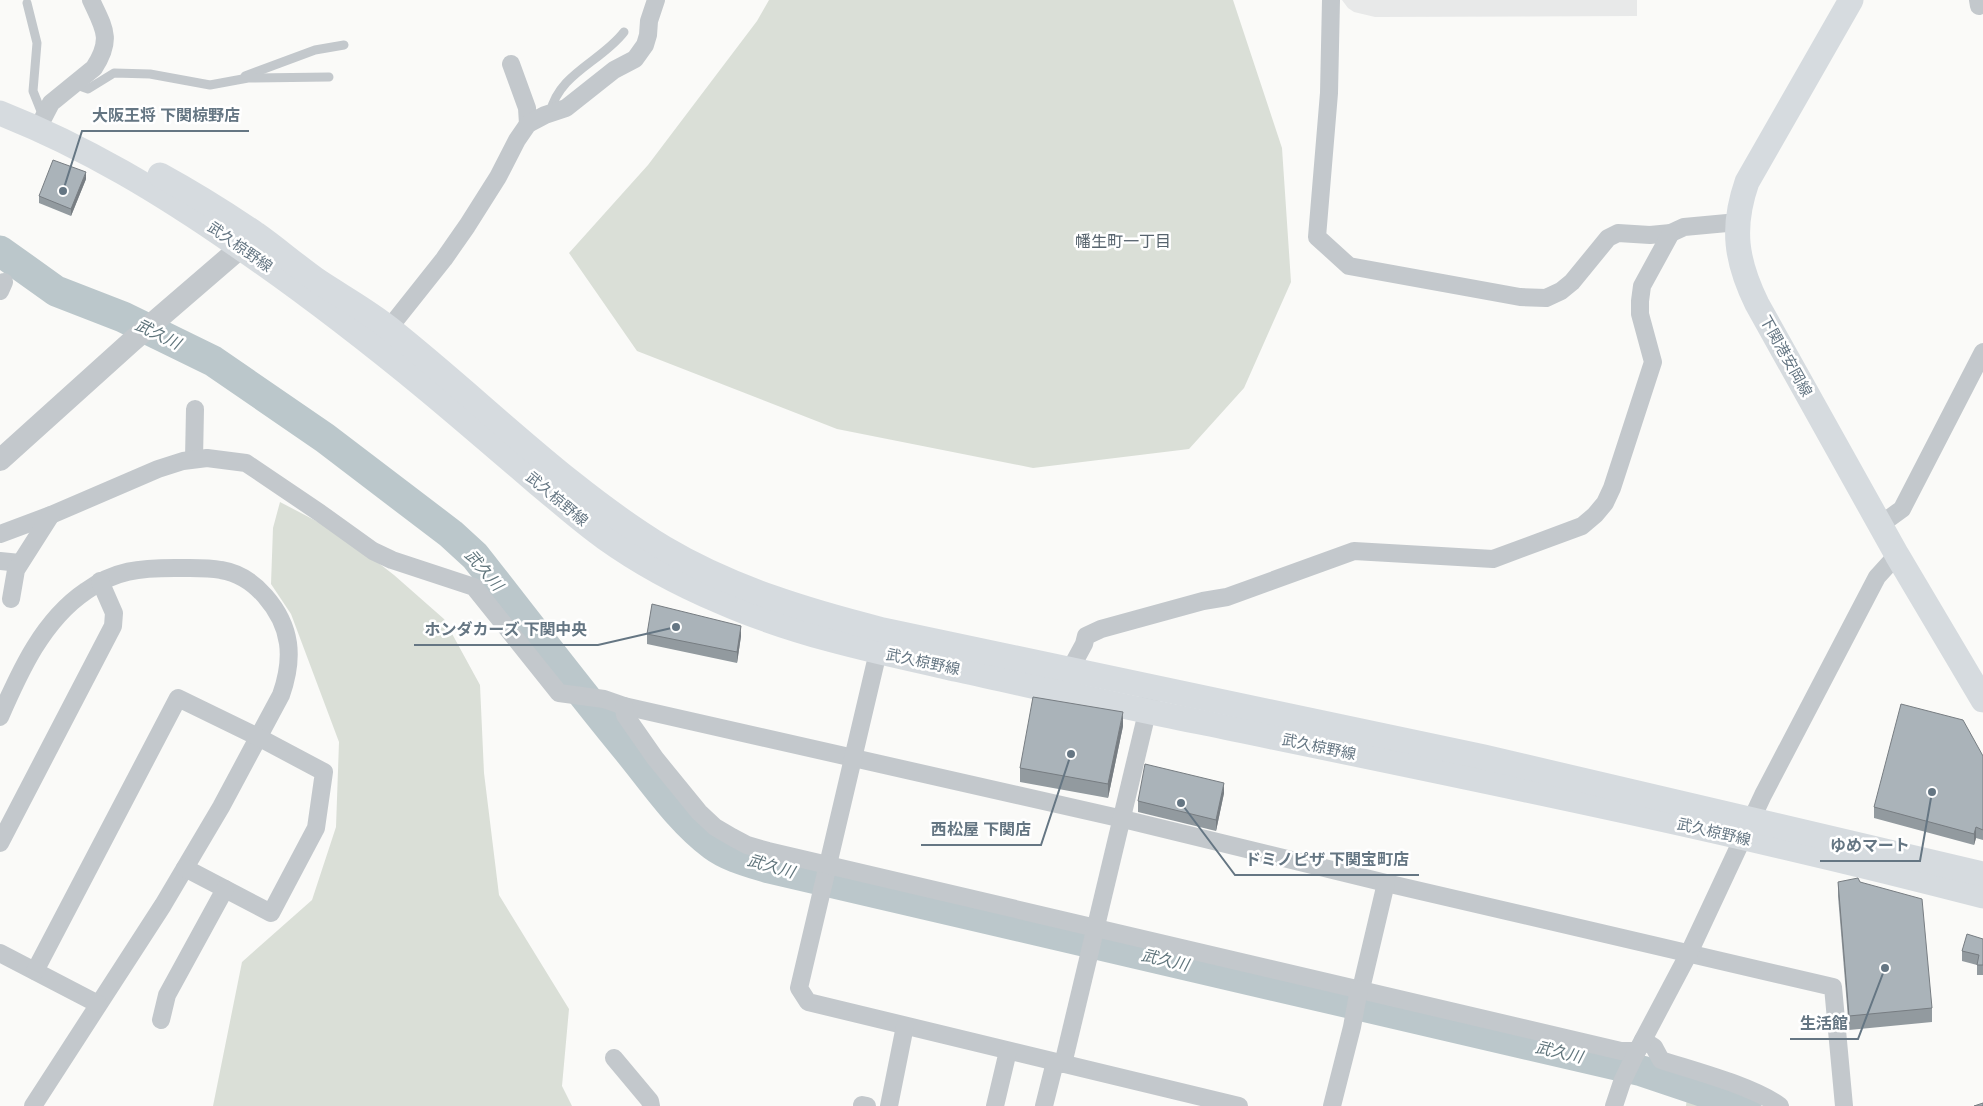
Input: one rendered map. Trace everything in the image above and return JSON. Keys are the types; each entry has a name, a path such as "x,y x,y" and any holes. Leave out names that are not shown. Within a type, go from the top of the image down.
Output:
{"main road":[{"name":"下関港安岡線","path":"1852,0 1747,182 1740,204 1738,222 1739,256 1746,282 1897,555 1983,700"},
{"name":"武久椋野線","path":"0,98 41,122"},
{"name":"武久椋野線","path":"0,113 41,122 105,146 192,193 248,241 317,280 603,537 657,571 719,601 774,623 831,641 1147,712 1478,779 1983,874"},
{"name":"武久椋野線","path":"382,338 616,516 666,549 718,575 783,601 835,618 882,630 1071,668 1152,688 1484,757 1983,896"}],"street":[{"path":"41,122 51,103 94,68 98,61 106,38 105,30 91,0"},
{"path":"382,338 467,226 498,177 516,140 528,124 566,108 614,70 634,59 645,45 649,21 656,0"},
{"path":"1332,0 1330,93 1317,236 1349,266 1520,297 1546,298 1561,291 1572,282 1608,238 1618,233 1650,235 1671,233 1684,227 1738,222"},
{"path":"511,64 527,108 528,124"},
{"path":"1071,668 1084,644 1086,636 1102,629 1226,597 1354,551 1492,559 1582,526 1606,503 1654,362 1640,314 1640,301 1642,286 1671,233"},
{"path":"0,460 131,342 248,241"},
{"path":"1880,525 1902,509 1983,352"},
{"path":"194,459 195,409"},
{"path":"0,534 51,515 158,469 194,459 228,459 246,463 320,512 373,551 392,560 474,587 559,693 604,699 624,706 1122,819 1386,883 1833,987 1844,1106"},
{"path":"12,600 16,570 51,515"},
{"path":"1614,1106 1622,1082 1689,953 1783,756 1877,577 1897,555"},
{"path":"0,562 20,563"},
{"path":"0,718 10,695 46,629 58,613 100,581 125,571 206,568 236,574 250,581 259,589 278,612 286,632 289,660 287,677 281,695 221,807 185,868 33,1106"},
{"path":"0,843 113,626 114,613 100,581"},
{"path":"878,652 799,988 808,1002 1239,1106"},
{"path":"1044,1106 1059,1063 1090,955 1152,688"},
{"path":"35,971 178,698 324,772 316,828 271,913 185,868"},
{"path":"624,706 625,715 655,758 699,812 716,827 747,844 828,867 1621,1051 1654,1047 1661,1060 1765,1096 1780,1106"},
{"path":"1332,1106 1386,883"},
{"path":"161,1020 167,995 225,889"},
{"path":"0,953 98,1004"},
{"path":"889,1106 905,1026"},
{"path":"995,1106 1008,1051"},
{"path":"614,1058 650,1102 651,1106"}],"lane":[{"path":"28,3 36,43 33,91 41,122"},
{"path":"550,114 556,96 567,81 581,67 594,61 615,44 624,32"},
{"path":"236,80 315,50 344,45"},
{"path":"74,84 88,89 114,72 150,74 210,85 236,80 329,77"}],"shaded area":[{"path":"769,0 1233,0 1282,148 1291,282 1244,388 1189,449 1033,468 837,429 637,351 569,253 648,165 757,21"},
{"path":"1342,0 1637,0 1637,16 1375,17 1354,12"},
{"path":"280,502 341,534 394,575 444,619 480,685 484,773 499,895 569,1009 562,1086 572,1106 213,1106 242,962 312,900 336,827 339,742 291,614 271,584 273,528"},
{"path":"1687,1097 1709,1106 1686,1106"}],"building":[{"path":"53,160 86,172 71,209 39,196"},
{"path":"652,604 741,626 737,652 647,634"},
{"path":"1033,697 1123,712 1108,784 1020,768"},
{"path":"1901,704 1963,720 1983,756 1983,830 1976,827 1974,834 1874,807"},
{"path":"1145,764 1224,783 1216,820 1138,801"},
{"path":"1858,878 1860,882 1922,899 1932,1008 1849,1016 1838,882"},
{"path":"1967,934 1983,939 1983,965 1977,965 1979,955 1962,951"}],"waterway":[{"name":"武久川","path":"0,251 56,291 123,317 213,361 325,438 451,534 475,556 670,803 701,836 726,853 769,868 1642,1071 1746,1106"}],"place":[{"name":"大阪王将 下関椋野店","path":"63,191"},
{"name":"ホンダカーズ 下関中央","path":"676,627"},
{"name":"西松屋 下関店","path":"1071,754"},
{"name":"ゆめマート","path":"1932,792"},
{"name":"ドミノピザ 下関宝町店","path":"1181,803"},
{"name":"生活館","path":"1885,968"}],"district":[{"name":"幡生町一丁目","path":"1123,241"}]}
